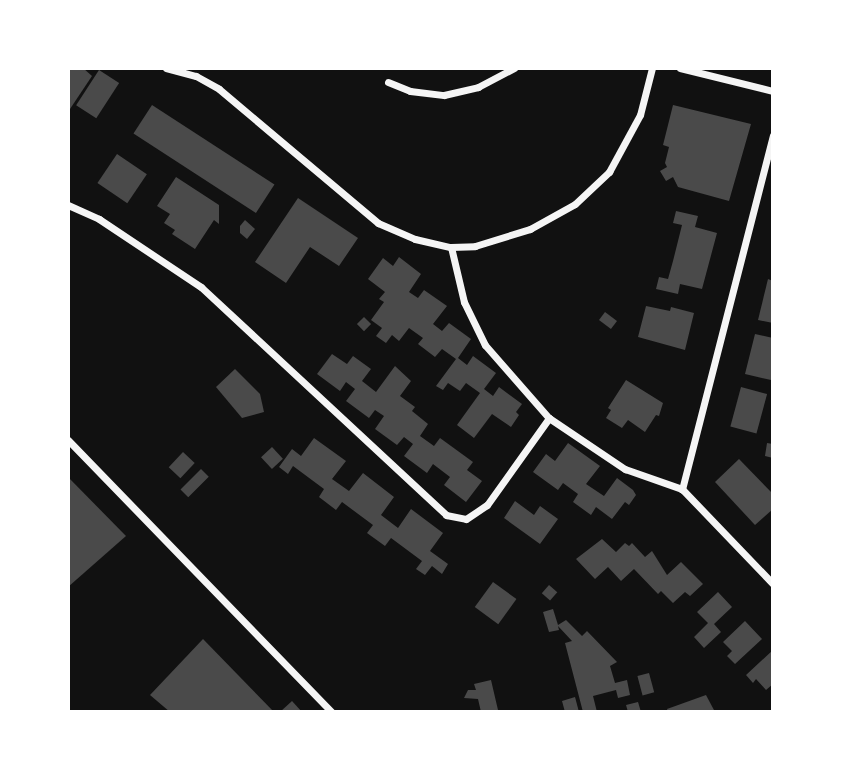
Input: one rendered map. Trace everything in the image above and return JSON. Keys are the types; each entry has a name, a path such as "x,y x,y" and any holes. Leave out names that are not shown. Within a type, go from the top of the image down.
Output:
{"street":[{"path":"166,68 196,76 219,89 314,172 378,223 415,239 451,247 475,246 530,229 575,204 609,172 640,115 652,68"},
{"path":"388,82 410,91 444,95 478,87 514,68"},
{"path":"680,68 773,92"},
{"path":"682,489 773,135"},
{"path":"68,205 99,219 201,287 446,514 466,519 487,505 549,418"},
{"path":"451,247 464,302 485,345 549,418 625,469 682,489 773,584"},
{"path":"68,440 332,712"}],"building":[{"path":"68,68 83,68 92,76 68,112"},
{"path":"99,70 119,83 96,118 76,105"},
{"path":"152,105 274,185 256,213 133,134"},
{"path":"673,105 751,124 729,201 678,187 673,177 666,181 660,171 667,167 665,163 669,147 663,145"},
{"path":"117,154 147,174 127,203 97,183"},
{"path":"176,177 219,205 219,224 214,220 195,249 172,234 175,230 164,223 170,214 157,206"},
{"path":"298,198 358,238 339,266 310,247 286,283 255,262"},
{"path":"676,211 698,216 695,227 717,233 702,289 680,284 678,294 656,289 659,277 668,279 673,261 682,225 673,223"},
{"path":"245,220 255,229 247,239 240,233 240,226"},
{"path":"399,257 421,274 409,292 418,298 424,290 447,306 433,324 442,331 449,323 471,339 458,358 467,365 473,356 496,373 484,389 493,396 499,387 522,404 511,427 492,414 474,438 457,425 480,393 466,383 460,391 448,383 443,390 436,386 456,359 442,349 435,357 418,344 423,338 409,328 399,341 392,335 386,343 376,336 382,328 371,320 384,302 379,299 385,292 368,279 383,258 393,266"},
{"path":"768,279 773,281 773,323 758,320"},
{"path":"646,306 670,311 671,307 694,313 685,350 638,337"},
{"path":"605,312 617,321 611,329 599,320"},
{"path":"364,317 371,324 364,331 357,324"},
{"path":"755,334 773,338 771,380 745,374"},
{"path":"332,354 347,364 353,356 371,369 362,381 376,392 395,366 411,381 400,396 415,407 412,411 428,424 420,436 434,446 440,438 473,462 467,470 482,481 466,502 444,485 450,477 433,464 427,473 404,456 413,444 404,437 397,445 375,429 384,416 375,410 369,418 346,401 355,389 346,382 340,391 317,374"},
{"path":"235,369 260,394 264,412 242,418 216,387"},
{"path":"626,380 663,403 659,416 656,415 645,432 628,420 622,428 606,418 611,410 608,408"},
{"path":"741,387 767,394 756,434 730,427"},
{"path":"314,438 346,461 332,479 349,491 363,473 394,497 381,515 398,528 411,509 443,533 430,551 448,564 442,574 432,566 425,575 416,569 422,561 391,538 385,546 367,533 373,525 342,502 336,510 319,497 324,489 293,466 288,474 279,467 292,449 301,456"},
{"path":"568,443 600,466 586,484 604,496 617,478 636,495 629,505 625,502 612,519 596,507 591,515 573,502 578,494 563,483 558,490 533,472 546,454 555,461"},
{"path":"767,443 773,444 773,458 765,456"},
{"path":"272,447 283,459 272,469 261,457"},
{"path":"183,452 195,463 180,478 169,467"},
{"path":"739,459 773,494 773,509 755,525 715,482"},
{"path":"201,469 209,477 188,497 180,490"},
{"path":"68,477 126,536 68,587"},
{"path":"515,501 534,515 540,506 558,519 540,544 504,518"},
{"path":"602,539 616,552 625,543 629,546 632,543 645,557 652,551 667,575 681,562 703,584 690,596 685,592 673,603 661,591 658,594 634,569 621,581 608,567 595,579 576,559"},
{"path":"493,582 516,599 498,624 475,607"},
{"path":"549,585 557,592 550,601 542,593"},
{"path":"718,592 732,607 714,624 721,632 704,648 694,637 708,623 697,612"},
{"path":"553,609 558,625 566,620 582,636 587,631 617,662 610,666 615,683 627,680 630,695 618,698 616,690 593,696 597,712 583,712 565,643 572,641 558,626 559,630 549,632 543,612"},
{"path":"745,621 762,639 735,664 727,656 732,651 723,642"},
{"path":"203,639 274,712 170,712 150,695"},
{"path":"773,650 773,684 766,690 756,679 753,683 746,675"},
{"path":"649,673 654,692 643,695 637,676"},
{"path":"491,680 498,710 481,712 478,699 464,698 468,690 476,690 474,684"},
{"path":"706,695 715,712 668,712 667,709"},
{"path":"575,697 579,712 565,712 562,701"},
{"path":"292,701 302,712 280,712"},
{"path":"638,702 641,712 628,712 626,705"}]}
